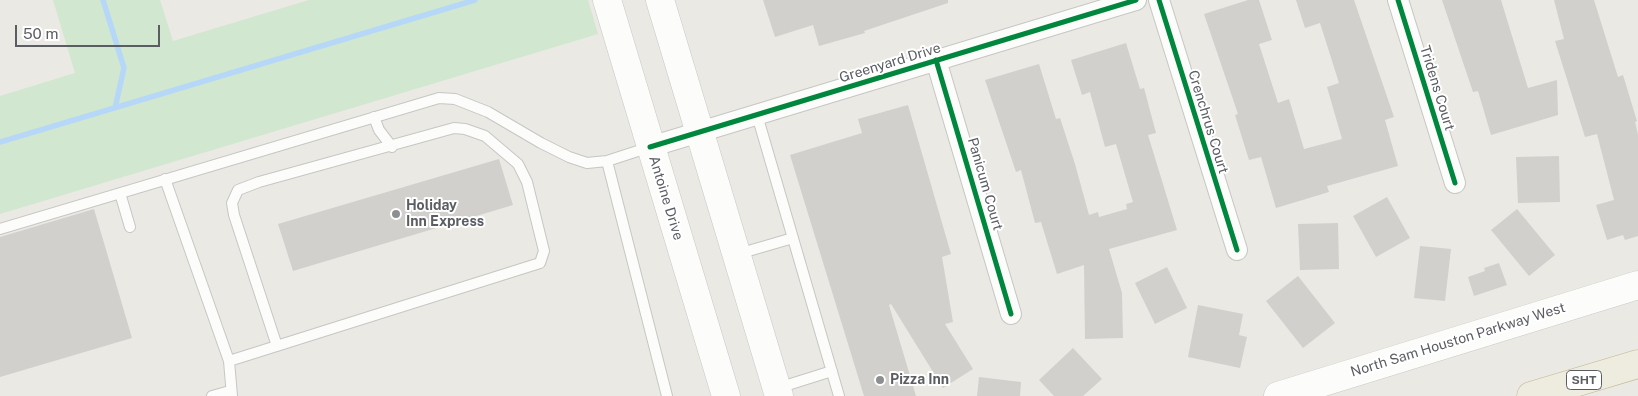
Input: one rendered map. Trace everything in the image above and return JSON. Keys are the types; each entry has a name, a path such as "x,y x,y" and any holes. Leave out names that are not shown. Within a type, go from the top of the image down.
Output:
{"highway":[{"name":"SHT","path":"1531,396 1638,364"}],"main road":[{"name":"Antoine Drive","path":"607,0 726,396"},
{"path":"663,9 777,392"},
{"name":"North Sam Houston Parkway West","path":"1278,396 1638,285"}],"street":[{"name":"Greenyard Drive","path":"650,147 1136,0"},
{"name":"Crenchrus Court","path":"1159,0 1236,250"},
{"name":"Tridens Court","path":"1398,0 1455,183"},
{"name":"Panicum Court","path":"936,60 1011,314"}],"lane":[{"path":"0,229 439,98 455,99 488,112 569,157 587,163 607,161 650,147"},
{"path":"757,115 839,396"},
{"path":"374,117 379,130 392,147"},
{"path":"229,361 277,346 540,263 544,251 527,182 518,164 485,136 465,129 434,132 392,147 260,182 238,190 232,203 234,215 277,346"},
{"path":"607,161 667,396"},
{"path":"165,179 229,361 231,393 212,396"},
{"path":"120,192 130,227"},
{"path":"736,254 793,238"},
{"path":"777,392 832,371"}],"green space":[{"path":"53,0 160,0 173,41 309,0 588,0 598,34 0,214 0,96 75,73"}],"building":[{"path":"763,0 948,0 948,3 864,31 865,33 819,46 813,25 775,37"},
{"path":"1248,0 1259,0 1272,40 1259,44 1278,103 1289,99 1304,149 1342,139 1327,87 1339,83 1320,23 1305,28 1296,0 1354,0 1394,117 1385,120 1398,166 1327,186 1329,192 1276,208 1261,157 1249,160 1235,115 1238,114 1204,14"},
{"path":"1442,0 1501,0 1528,88 1557,80 1558,115 1491,135 1478,91 1473,92"},
{"path":"1554,0 1594,0 1618,77 1623,75 1637,121 1635,122 1638,134 1638,236 1625,240 1623,235 1607,240 1596,205 1614,200 1597,134 1585,137 1555,41 1564,39"},
{"path":"1126,43 1140,89 1144,88 1156,133 1148,135 1177,230 1109,249 1122,293 1123,338 1085,339 1084,265 1057,274 1041,222 1035,223 1021,170 1016,172 985,80 1039,64 1056,119 1060,118 1089,215 1098,212 1099,217 1127,209 1126,204 1133,202 1116,144 1105,147 1090,92 1082,95 1071,60"},
{"path":"908,105 951,254 942,257 953,322 945,324 973,369 943,388 891,304 889,305 916,396 864,396 790,155 862,133 858,119"},
{"path":"1559,156 1560,202 1518,203 1516,157"},
{"name":"Holiday Inn Express","path":"499,159 513,205 293,271 278,224"},
{"path":"1387,197 1410,238 1376,257 1353,216"},
{"path":"94,209 132,338 0,377 0,237"},
{"path":"1517,209 1555,255 1529,276 1491,230"},
{"path":"1338,223 1339,269 1300,270 1298,224"},
{"path":"1420,246 1451,249 1445,301 1414,298"},
{"path":"1499,263 1507,285 1474,296 1468,277 1485,271 1484,268"},
{"path":"1167,267 1187,308 1155,324 1135,283"},
{"path":"1298,276 1335,323 1303,348 1266,301"},
{"path":"1198,305 1243,314 1239,335 1247,337 1240,368 1188,357"},
{"path":"1073,348 1102,379 1083,396 1054,396 1039,380"},
{"path":"979,377 1021,382 1020,396 977,396"}],"waterway":[{"path":"103,0 124,68 115,108"},
{"path":"0,142 475,0"}],"cycle path":[{"path":"650,147 1136,0"},
{"path":"1159,0 1237,250"},
{"path":"1398,0 1455,183"},
{"path":"936,60 1011,314"}],"place":[{"name":"Holiday Inn Express","path":"396,214"},
{"name":"Pizza Inn","path":"880,380"}]}
